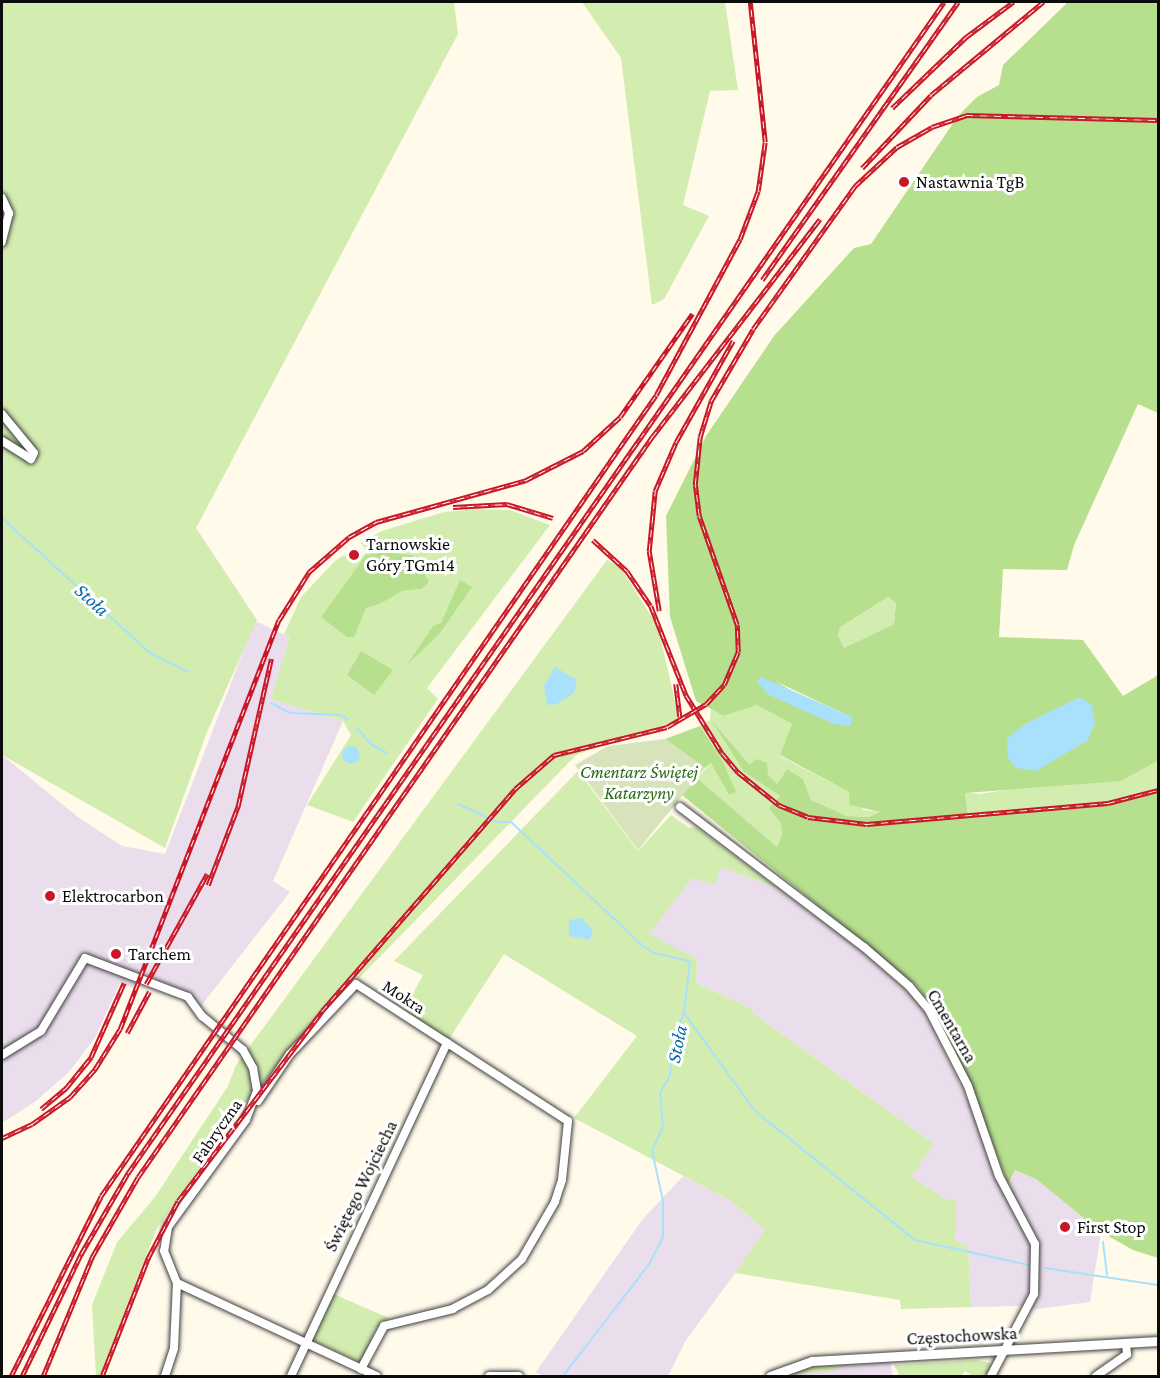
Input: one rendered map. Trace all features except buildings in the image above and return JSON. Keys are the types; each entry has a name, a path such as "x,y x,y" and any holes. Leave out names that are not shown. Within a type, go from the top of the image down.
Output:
{"street":[{"path":"2,198 9,213 2,242"},
{"path":"2,414 34,453 31,459 2,441"},
{"name":"Cmentarna","path":"680,807 864,947 909,986 929,1010 968,1086 999,1176 1035,1244 1034,1294 1001,1350 991,1377"},
{"name":"Fabryczna","path":"2,1055 41,1031 80,962 87,958 188,997 196,1010 236,1043 248,1058 256,1078 255,1105 168,1227 164,1251 177,1282"},
{"name":"Mokra","path":"255,1105 290,1054 356,984 568,1121 562,1180 555,1202 522,1259 488,1290 453,1309 384,1326 361,1370"},
{"name":"Świętego Wojciecha","path":"291,1377 447,1043"},
{"path":"165,1377 174,1348 177,1282 376,1377"},
{"name":"Częstochowska","path":"770,1377 812,1361 1158,1341"},
{"path":"1096,1377 1127,1354 1126,1343"},
{"path":"489,1377 518,1377"}],"shaded area":[{"path":"255,621 290,637 272,699 343,721 273,881 290,892 201,1006 142,971 135,989 120,983 95,1038 69,1072 36,1101 2,1123 2,755 78,817 122,846 165,854"},
{"path":"721,867 779,889 860,950 919,1002 967,1098 997,1179 1008,1184 1015,1170 1036,1179 1101,1232 1090,1302 1030,1310 1023,1306 971,1307 968,1246 955,1241 947,1200 910,1177 934,1144 754,1014 752,1009 696,983 697,959 648,934 692,878"},
{"path":"683,1176 731,1201 766,1231 686,1340 668,1376 543,1376 536,1372 642,1220"},
{"path":"890,1360 893,1376 778,1376 817,1365"}],"green space":[{"path":"2,2 454,2 458,34 196,528 257,620 207,732 165,848 2,755"},
{"path":"582,2 725,2 738,90 710,91 683,205 709,216 664,299 652,305 621,58"},
{"path":"1068,2 1158,2 1158,413 1138,404 1074,545 1067,570 1003,569 999,637 1083,640 1123,696 1158,675 1158,761 1121,781 965,793 968,816 1108,803 1158,790 1158,1258 1133,1250 1101,1232 1036,1179 1015,1170 1008,1184 971,1085 931,1005 917,986 682,795 697,778 777,847 782,835 781,824 769,808 780,796 744,772 711,720 750,765 756,759 767,763 768,775 777,784 787,769 803,779 811,800 847,816 869,817 880,812 850,805 849,792 780,755 792,724 757,705 724,716 696,701 670,617 666,516 706,436 774,336 854,248 871,244 958,116 977,97 999,85 1003,65","holes":["888,597 896,603 894,624 844,648 838,635 840,627","775,681 851,717 851,726"]},
{"path":"478,509 510,510 550,525 427,688 438,699 353,822 307,805 351,735 343,721 271,699 290,637 284,634 301,597 336,560 344,555 353,564 367,552 361,543 382,531 444,512","holes":["387,552 413,555 421,589 401,591 380,604 321,617 367,555","460,581 440,633 409,662 441,623"]},
{"path":"387,552 413,555 429,582 421,589 402,591 380,604 366,608 354,637 347,637 321,617 366,555"},
{"path":"607,560 621,568 658,627 680,723 602,744 575,756 302,1037 247,1101 157,1228 100,1376 96,1376 92,1305 117,1242 155,1197 228,1086 236,1065"},
{"path":"460,580 472,587 440,633 407,665 433,626 441,623"},
{"path":"888,597 896,603 894,624 844,648 838,635 839,627"},
{"path":"361,651 393,670 374,695 347,675"},
{"path":"757,705 792,724 780,756 849,792 864,810 882,812 869,817 847,816 811,800 803,779 787,769 777,784 750,765 713,723 744,772 780,796 769,808 781,824 782,835 777,847 697,778 711,763 729,795 722,760 700,726 710,720 711,709 724,716"},
{"path":"700,726 722,760 736,792 729,795 711,763 705,768 665,739"},
{"name":"Cmentarz Świętej Katarzyny","path":"665,739 705,768 638,850 575,765 608,746"},
{"path":"1158,761 1158,790 1137,797 1108,803 968,816 965,792 979,794 1046,784 1121,781"},
{"path":"578,771 638,851 671,815 689,828 696,827 779,889 721,867 715,885 692,878 649,934 697,959 696,983 752,1009 754,1014 934,1144 911,1177 947,1200 956,1200 955,1241 968,1246 971,1307 901,1309 900,1300 735,1273 765,1230 731,1201 574,1118 637,1036 504,954 449,1039 403,1012 423,975 394,961"},
{"path":"331,1293 389,1318 376,1328 361,1362 311,1340"},
{"path":"976,1360 991,1363 987,1376 973,1376 965,1371 962,1375 900,1376 894,1365"},
{"path":"830,1364 840,1370 778,1376 802,1367"}],"water":[{"path":"555,667 577,680 574,693 557,704 547,705 544,686"},
{"path":"761,677 852,717 851,726 834,724 769,695 757,682"},
{"path":"1080,697 1092,705 1095,723 1088,740 1036,771 1016,768 1008,758 1007,738 1025,724"},
{"path":"351,746 357,749 360,755 357,761 351,764 345,761 342,755 345,749"},
{"path":"582,918 593,931 590,940 569,936 569,920"}],"waterway":[{"name":"Stoła","path":"2,518 150,653 189,672"},
{"name":"Stoła","path":"271,703 290,713 340,715 348,719"},
{"name":"Stoła","path":"357,728 372,745 387,753"},
{"name":"Stoła","path":"458,804 497,822 511,822 643,946 654,953 690,961 684,1013 675,1033 670,1075 660,1093 663,1127 652,1151 663,1201 663,1237 650,1263 563,1376"},
{"path":"684,1013 755,1111 915,1240 1029,1265"},
{"path":"1103,1242 1107,1275"},
{"path":"1045,1268 1158,1285"}],"railway":[{"path":"11,1376 101,1196 656,395 740,239 758,191 765,142 750,2"},
{"path":"22,1376 81,1254 128,1173 944,2"},
{"path":"762,280 958,2"},
{"path":"892,108 966,37 1013,2"},
{"path":"862,168 931,95 1043,2"},
{"path":"102,1376 148,1258 178,1201 322,1011 515,789 554,755 667,727 706,704 724,685 738,652 737,625 699,516 695,485 700,437 711,401 753,329 855,186 897,147 932,127 966,115 1158,120"},
{"path":"43,1376 92,1257 138,1177 652,437 820,219"},
{"path":"2,1138 32,1124 70,1097 95,1069 120,1029 279,620 309,572 349,537 376,522 526,480 583,451 620,417 692,314"},
{"path":"659,611 649,551 655,491 676,442 733,341"},
{"path":"453,507 507,504 553,518"},
{"path":"593,540 627,571 651,606 686,695 722,753 738,772 779,805 808,817 867,824 1108,803 1158,790"},
{"path":"208,885 238,806 271,659"},
{"path":"676,684 680,717"},
{"path":"146,984 207,874"},
{"path":"41,1109 66,1088 91,1057 124,983"},
{"path":"127,1033 149,992"}],"place":[{"name":"Nastawnia TgB","path":"904,182"},
{"name":"Tarnowskie Góry TGm14","path":"354,555"},
{"name":"Elektrocarbon","path":"50,896"},
{"name":"Tarchem","path":"116,954"},
{"name":"First Stop","path":"1065,1227"}]}
